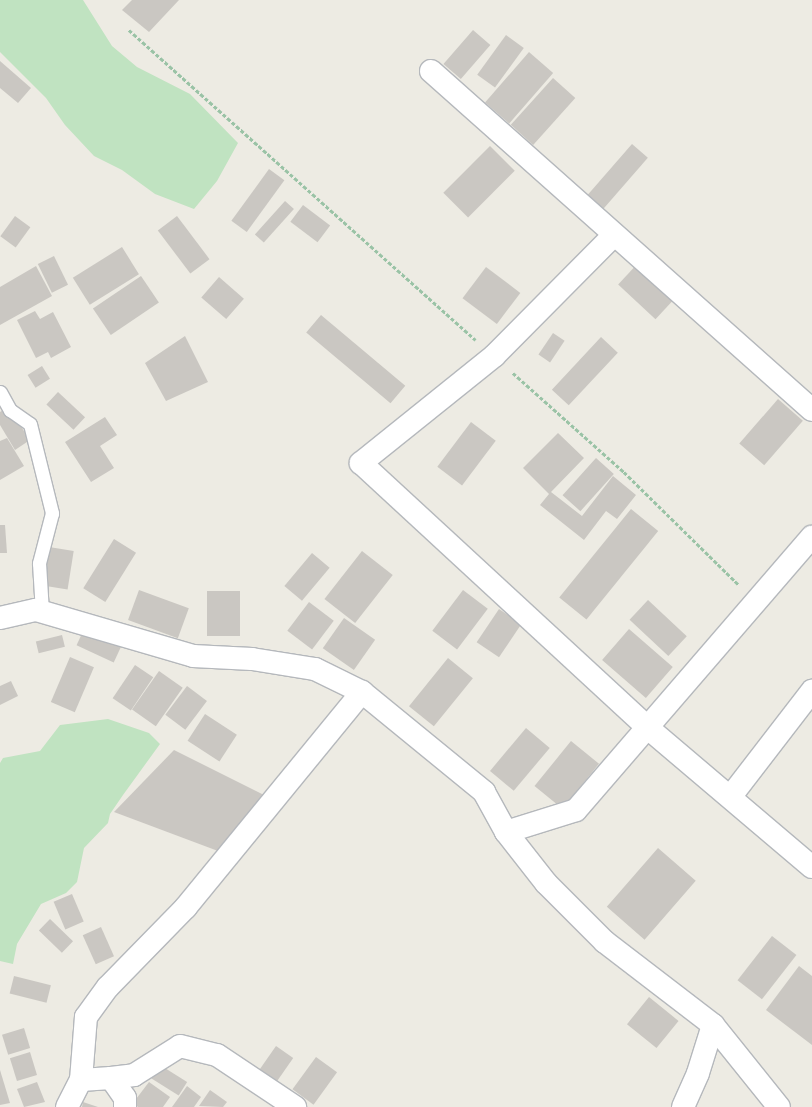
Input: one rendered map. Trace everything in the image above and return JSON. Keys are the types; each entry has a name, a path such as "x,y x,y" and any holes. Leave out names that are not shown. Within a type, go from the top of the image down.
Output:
{"street":[{"path":"431,72 812,410"},
{"path":"614,235 494,356 361,463 648,728 812,867"},
{"path":"506,832 576,810 812,537"},
{"path":"0,618 36,610 193,656 252,659 315,669 362,692 484,792 506,832 546,883 605,942 713,1025 779,1107"},
{"path":"730,796 812,691"},
{"path":"67,1107 81,1080 86,1017 108,987 186,907 362,692"},
{"path":"683,1107 698,1073 713,1025"},
{"path":"81,1080 134,1075 180,1046 217,1055 295,1107"},
{"path":"111,1078 125,1098 125,1107"}],"lane":[{"path":"0,392 10,410 30,424 52,513 39,563 42,612"}],"path":[{"path":"129,30 624,472 756,602"}],"green space":[{"path":"0,0 83,0 112,46 137,67 190,94 238,143 217,181 194,209 155,194 122,170 94,156 65,125 46,98 0,52"},
{"path":"108,719 149,733 160,744 110,814 108,823 84,848 77,882 66,893 41,904 17,944 13,964 0,961 0,763 3,758 40,751 60,725"}],"building":[{"path":"132,0 179,0 149,32 122,10"},
{"path":"473,30 490,45 461,79 443,64"},
{"path":"506,35 524,48 495,88 477,75"},
{"path":"529,52 553,73 509,124 485,103"},
{"path":"0,61 31,88 18,103 0,88"},
{"path":"553,78 575,98 533,145 511,125"},
{"path":"632,144 648,158 602,211 586,197"},
{"path":"490,146 515,171 468,217 443,193"},
{"path":"269,169 284,180 247,232 231,221"},
{"path":"285,201 294,209 264,242 255,234"},
{"path":"303,205 330,225 318,242 290,222"},
{"path":"15,216 30,227 16,247 0,236"},
{"path":"177,216 209,259 190,274 158,230"},
{"path":"122,247 139,274 90,305 73,278"},
{"path":"54,256 68,285 52,293 38,264"},
{"path":"640,261 677,296 655,319 618,284"},
{"path":"36,266 52,296 0,325 0,287"},
{"path":"486,267 520,293 497,324 463,298"},
{"path":"141,276 159,303 111,335 93,308"},
{"path":"219,277 244,299 226,319 201,297"},
{"path":"35,311 40,319 53,312 71,347 51,358 48,352 36,358 17,320"},
{"path":"321,315 405,386 390,403 306,333"},
{"path":"553,333 565,341 550,362 538,355"},
{"path":"185,336 208,382 166,401 145,363"},
{"path":"601,337 618,353 569,405 552,390"},
{"path":"42,366 50,379 36,388 28,375"},
{"path":"58,392 85,417 73,430 46,404"},
{"path":"778,399 803,421 764,465 739,444"},
{"path":"8,407 30,440 15,450 0,425 0,412"},
{"path":"105,417 117,435 100,446 114,468 91,482 65,442"},
{"path":"471,422 496,441 462,485 437,467"},
{"path":"558,433 584,458 551,492 582,516 613,476 636,495 617,519 606,511 584,540 540,505 549,494 523,468"},
{"path":"7,438 24,466 0,480 0,441"},
{"path":"596,458 614,474 580,511 563,495"},
{"path":"631,509 658,531 586,620 559,598"},
{"path":"0,525 5,525 7,553 0,553"},
{"path":"114,539 136,553 105,602 83,588"},
{"path":"49,547 74,551 68,589 43,586"},
{"path":"362,551 393,575 355,623 324,599"},
{"path":"312,553 330,568 302,601 284,586"},
{"path":"139,590 189,608 178,638 128,620"},
{"path":"463,590 488,609 457,649 432,631"},
{"path":"207,591 240,591 240,636 207,636"},
{"path":"648,600 687,636 668,656 630,620"},
{"path":"309,602 334,621 312,649 287,631"},
{"path":"499,609 521,624 499,657 477,642"},
{"path":"344,618 375,640 354,670 323,648"},
{"path":"85,627 122,644 114,662 77,645"},
{"path":"629,629 673,667 646,698 602,660"},
{"path":"62,635 65,647 39,653 36,642"},
{"path":"70,657 94,667 75,712 51,702"},
{"path":"448,658 473,678 434,726 409,706"},
{"path":"135,665 153,677 131,710 113,698"},
{"path":"159,671 183,688 156,726 132,710"},
{"path":"11,681 18,696 0,705 0,686"},
{"path":"187,686 207,701 185,730 165,715"},
{"path":"205,714 237,735 219,762 188,741"},
{"path":"526,728 550,748 514,791 490,771"},
{"path":"571,741 599,764 562,809 534,786"},
{"path":"174,750 264,795 218,851 114,812"},
{"path":"658,848 696,881 645,940 607,907"},
{"path":"72,894 84,922 65,929 54,902"},
{"path":"50,919 73,941 62,953 39,931"},
{"path":"101,927 114,956 96,964 83,935"},
{"path":"772,936 796,955 762,999 738,980"},
{"path":"799,966 812,976 812,1045 766,1010"},
{"path":"14,976 51,985 47,1003 10,993"},
{"path":"649,997 679,1021 657,1048 627,1024"},
{"path":"24,1028 30,1048 8,1055 2,1035"},
{"path":"276,1046 293,1058 275,1083 258,1071"},
{"path":"30,1052 37,1075 17,1081 10,1058"},
{"path":"316,1057 337,1072 314,1105 292,1089"},
{"path":"160,1065 187,1082 179,1096 152,1079"},
{"path":"0,1070 10,1103 0,1105"},
{"path":"37,1082 45,1102 24,1107 17,1089"},
{"path":"149,1082 170,1097 163,1107 138,1107 133,1103"},
{"path":"187,1086 201,1097 194,1107 172,1107"},
{"path":"210,1090 227,1102 223,1107 199,1106"},
{"path":"83,1102 98,1107 82,1107"}]}
